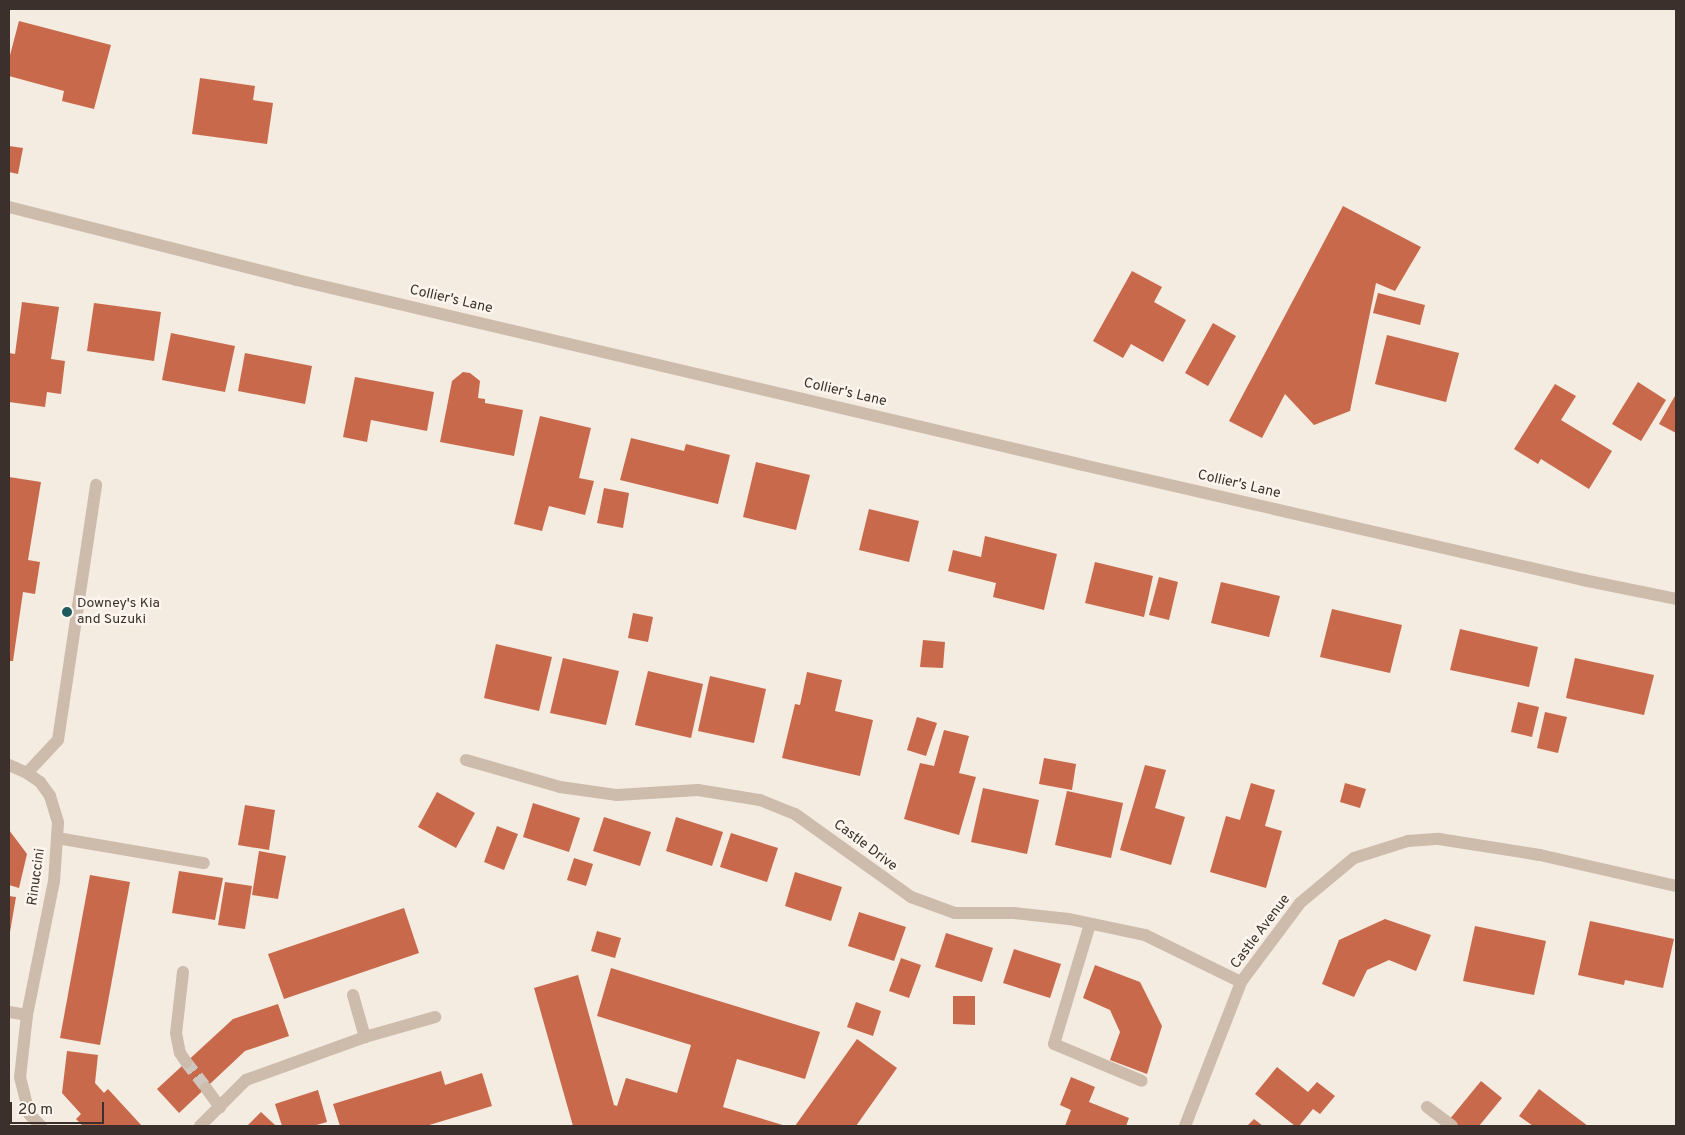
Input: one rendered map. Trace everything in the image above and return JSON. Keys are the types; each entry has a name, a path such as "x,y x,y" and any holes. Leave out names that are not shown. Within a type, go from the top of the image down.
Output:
{"street":[{"name":"Collier's Lane","path":"9,207 297,280 1083,465 1583,580 1676,599"},
{"path":"27,773 58,740 96,485"},
{"name":"Castle Drive","path":"466,760 560,787 617,795 698,790 760,800 794,814 911,897 955,913 1014,913 1090,924 1145,935 1241,982"},
{"name":"Rinuccini","path":"9,765 27,773 50,796 58,823 54,881 27,1015 20,1077 29,1114 41,1126"},
{"path":"57,838 204,863"},
{"name":"Castle Avenue","path":"1186,1126 1241,982 1300,903 1354,858 1408,841 1439,839 1540,855 1676,886"},
{"path":"1090,924 1054,1044 1142,1081"},
{"path":"183,972 176,1033 180,1054 186,1062"},
{"path":"353,995 365,1037"},
{"path":"9,1012 27,1015"},
{"path":"200,1126 246,1080 365,1037 435,1017"},
{"path":"206,1088 220,1106"},
{"path":"1427,1107 1452,1126"}],"building":[{"path":"19,21 111,45 94,109 62,101 64,91 9,76 9,59"},
{"path":"200,78 255,86 253,100 273,103 267,144 192,134"},
{"path":"9,146 23,148 18,174 9,172"},
{"path":"1343,206 1421,247 1395,291 1376,283 1350,411 1314,425 1285,394 1262,438 1229,421"},
{"path":"1132,271 1162,287 1154,302 1186,320 1163,362 1131,344 1123,358 1093,341"},
{"path":"1378,293 1425,305 1420,325 1373,313"},
{"path":"22,302 59,307 51,359 65,361 61,394 47,392 45,407 9,402 9,353 15,354"},
{"path":"94,303 161,312 154,361 87,351"},
{"path":"1213,323 1236,336 1208,386 1185,373"},
{"path":"171,333 235,346 225,392 162,380"},
{"path":"1387,335 1459,353 1446,402 1375,384"},
{"path":"245,353 312,366 305,404 238,391"},
{"path":"463,372 470,373 480,381 478,398 485,399 485,403 523,410 514,456 440,442 452,381"},
{"path":"355,377 434,392 427,431 371,420 367,442 343,437"},
{"path":"1638,382 1666,400 1641,441 1612,424"},
{"path":"1555,384 1576,396 1561,420 1612,451 1589,489 1541,459 1538,464 1514,449"},
{"path":"1676,394 1676,433 1659,424"},
{"path":"540,416 591,428 579,478 594,481 585,515 549,506 542,531 514,524"},
{"path":"631,438 684,451 686,444 730,455 718,504 620,480"},
{"path":"756,462 810,475 796,530 743,517"},
{"path":"9,477 41,482 28,560 40,562 35,594 23,592 13,661 9,661"},
{"path":"604,488 629,493 623,528 597,523"},
{"path":"869,509 919,521 909,562 859,550"},
{"path":"985,536 1057,554 1044,610 993,597 996,583 948,571 953,550 981,557"},
{"path":"1095,562 1153,576 1144,617 1085,603"},
{"path":"1159,577 1178,582 1169,620 1149,615"},
{"path":"1221,582 1280,596 1269,637 1211,623"},
{"path":"1332,609 1402,625 1390,673 1320,657"},
{"path":"633,613 653,617 648,642 628,638"},
{"path":"1460,629 1538,647 1529,687 1450,670"},
{"path":"923,640 945,642 943,668 920,667"},
{"path":"496,644 552,657 539,711 484,698"},
{"path":"563,658 619,671 606,725 550,713"},
{"path":"1575,658 1654,675 1644,715 1566,698"},
{"path":"648,671 703,684 691,738 635,725"},
{"path":"807,672 842,680 835,711 873,720 860,776 782,758 795,704 800,705"},
{"path":"710,676 766,689 754,743 698,731"},
{"path":"1518,702 1539,707 1532,737 1511,732"},
{"path":"1545,712 1567,717 1558,753 1537,748"},
{"path":"917,717 937,723 926,756 907,750"},
{"path":"944,730 969,736 959,773 976,777 959,835 904,819 920,763 934,766"},
{"path":"1044,758 1076,764 1072,790 1039,784"},
{"path":"1145,765 1166,770 1155,808 1185,817 1171,865 1120,850"},
{"path":"1251,783 1275,790 1265,826 1282,831 1266,888 1210,872 1226,816 1240,820"},
{"path":"1345,783 1366,789 1360,808 1340,802"},
{"path":"983,788 1039,800 1027,854 971,842"},
{"path":"1067,791 1123,803 1111,858 1055,845"},
{"path":"437,792 475,813 456,848 418,827"},
{"path":"533,803 580,818 569,852 523,837"},
{"path":"245,805 275,810 269,850 238,845"},
{"path":"604,817 651,832 640,866 593,851"},
{"path":"676,817 723,832 712,866 666,851"},
{"path":"497,826 518,834 504,870 484,862"},
{"path":"9,830 27,854 19,888 9,885"},
{"path":"731,833 778,848 767,882 720,867"},
{"path":"259,851 286,856 278,899 252,895"},
{"path":"574,858 593,864 586,886 567,880"},
{"path":"179,871 223,878 215,920 172,913"},
{"path":"795,872 842,887 831,921 785,906"},
{"path":"90,875 130,882 100,1045 60,1038"},
{"path":"225,882 252,886 245,929 218,925"},
{"path":"9,896 16,897 10,932 9,932"},
{"path":"404,908 419,953 284,999 268,954"},
{"path":"859,912 906,927 894,961 848,946"},
{"path":"1385,919 1431,935 1416,971 1389,960 1367,970 1354,997 1322,984 1339,940"},
{"path":"1590,921 1674,939 1663,988 1625,980 1624,985 1578,975"},
{"path":"1475,926 1546,941 1534,995 1463,981"},
{"path":"597,931 621,938 615,958 591,951"},
{"path":"946,933 993,948 982,982 935,967"},
{"path":"1014,949 1061,964 1050,998 1003,983"},
{"path":"901,958 921,965 909,998 889,991"},
{"path":"1095,965 1140,982 1162,1026 1147,1074 1110,1060 1120,1032 1110,1010 1083,998"},
{"path":"611,968 820,1032 805,1079 737,1059 723,1107 786,1126 573,1126 534,988 578,975 614,1105 617,1106 626,1078 677,1093 691,1045 597,1016"},
{"path":"953,996 975,996 975,1025 953,1024"},
{"path":"856,1002 881,1011 873,1036 847,1027"},
{"path":"278,1004 289,1036 245,1051 179,1113 157,1089 233,1019"},
{"path":"857,1039 897,1068 856,1126 795,1126"},
{"path":"67,1051 98,1055 95,1083 104,1093 108,1089 142,1126 83,1126 76,1119 81,1114 62,1093"},
{"path":"1277,1067 1308,1092 1317,1082 1335,1096 1320,1114 1313,1109 1299,1126 1295,1126 1255,1094"},
{"path":"441,1071 445,1085 482,1073 492,1106 426,1126 340,1126 333,1104"},
{"path":"1071,1077 1095,1087 1089,1102 1129,1118 1126,1126 1065,1126 1071,1110 1060,1105"},
{"path":"1481,1081 1502,1098 1479,1126 1457,1126 1449,1120"},
{"path":"1539,1089 1588,1126 1533,1126 1519,1116"},
{"path":"318,1090 327,1122 313,1126 282,1126 275,1104"},
{"path":"261,1112 276,1126 247,1126"},
{"path":"1254,1119 1263,1126 1247,1126"}],"tunnel":[{"path":"186,1062 206,1088"}],"place":[{"name":"Downey's Kia and Suzuki","path":"67,612"}]}
